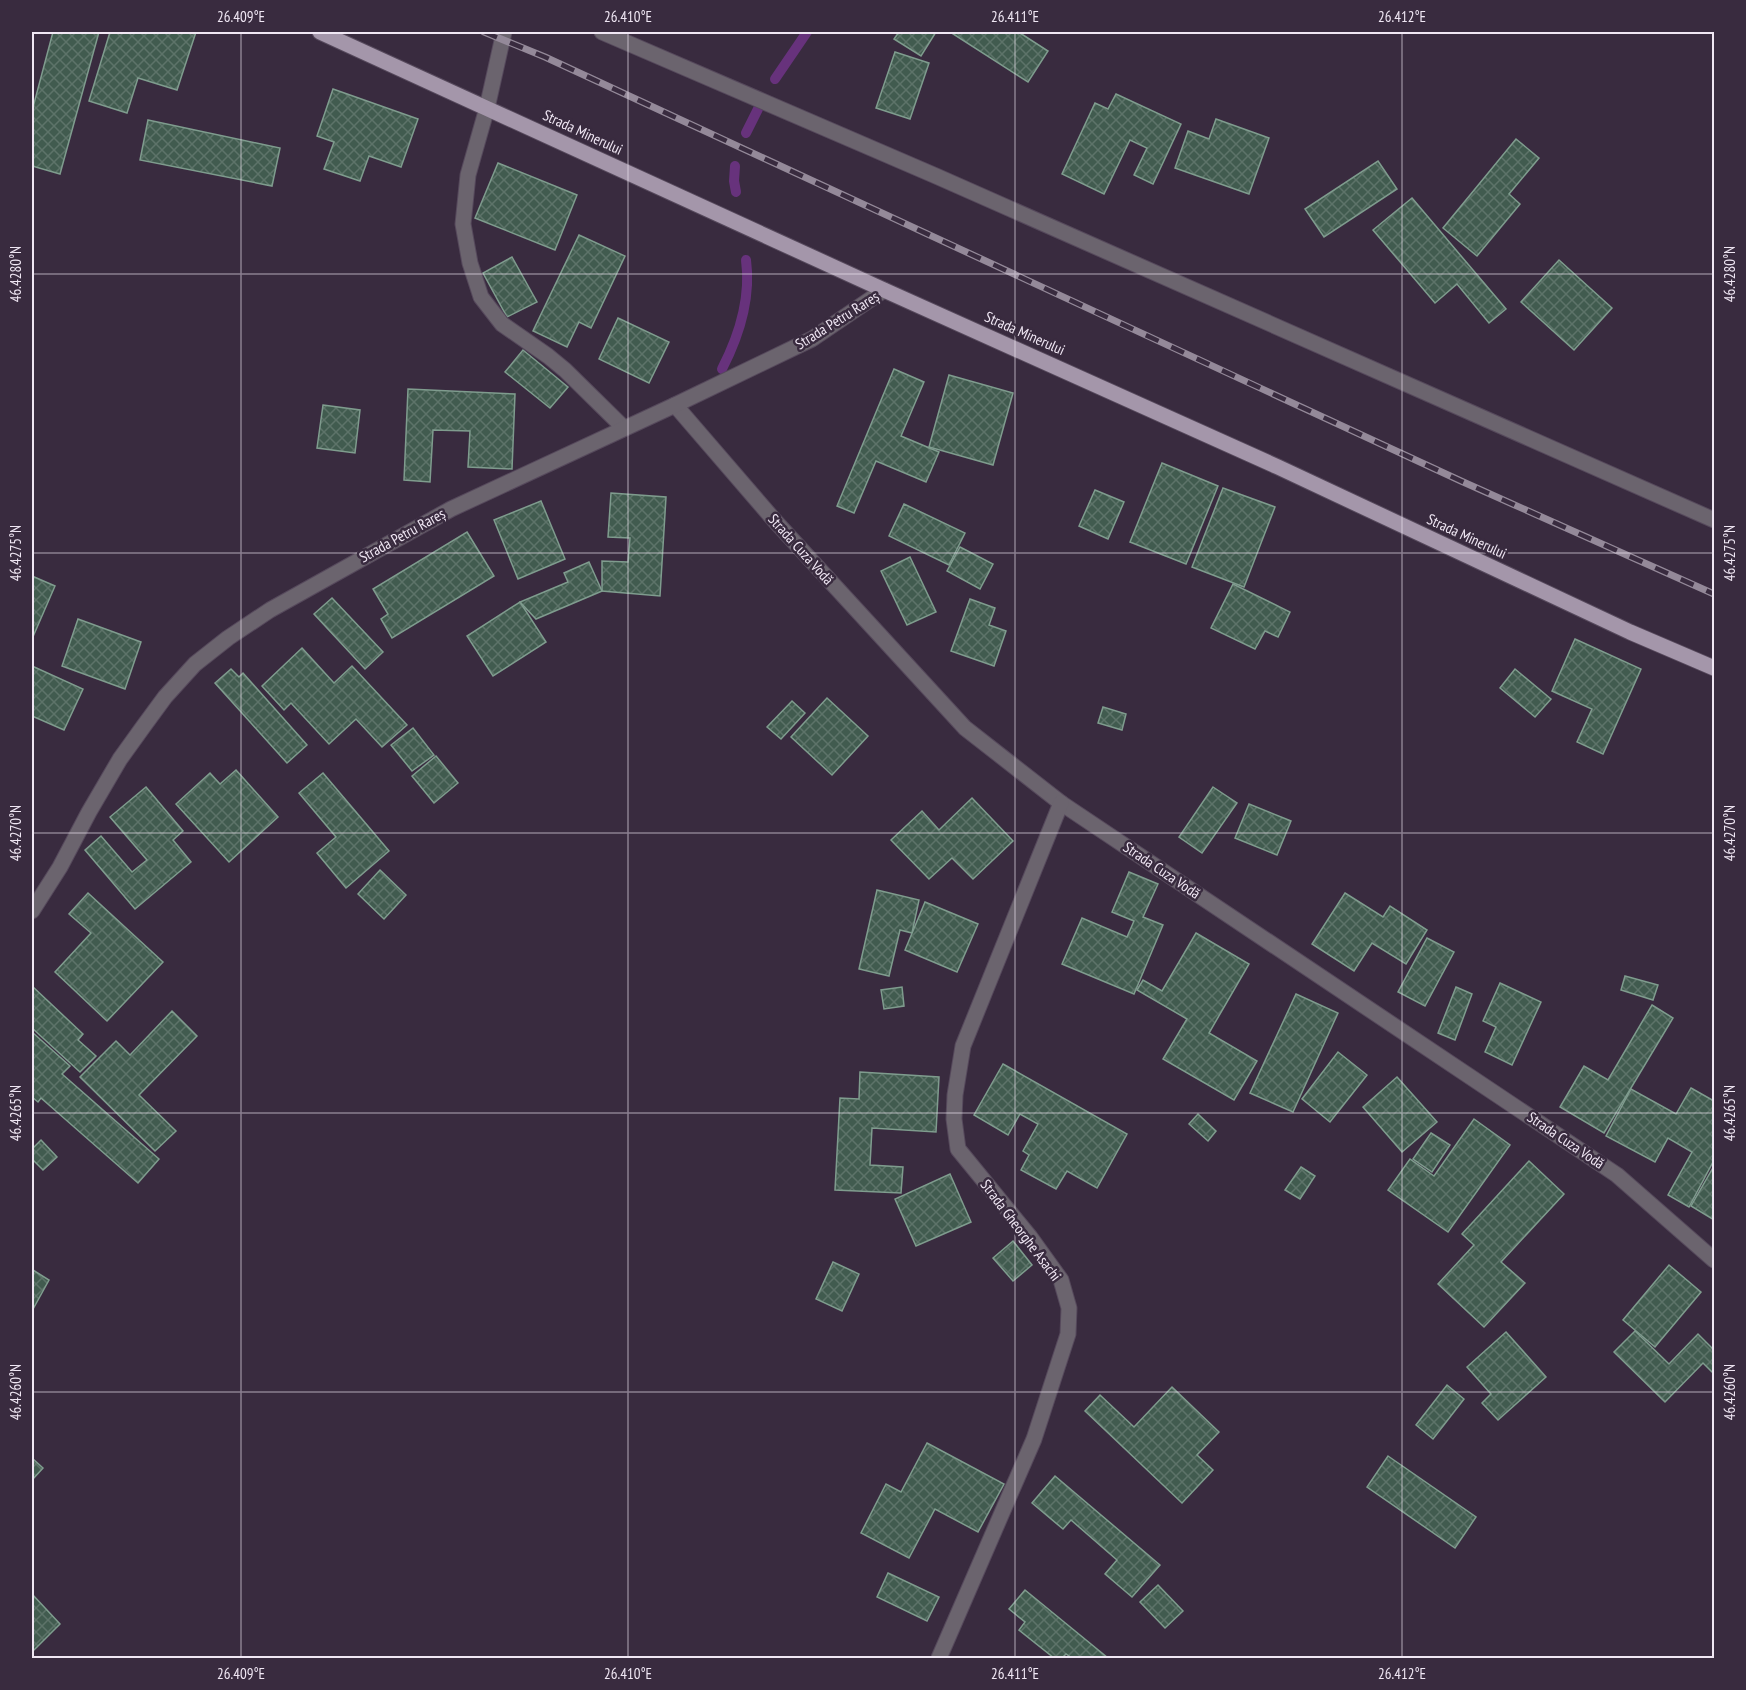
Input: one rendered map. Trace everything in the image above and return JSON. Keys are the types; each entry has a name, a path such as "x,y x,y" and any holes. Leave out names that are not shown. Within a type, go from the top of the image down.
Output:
{"main road":[{"name":"Strada Minerului","path":"320,32 1180,423 1714,669"}],"street":[{"path":"504,32 487,108 468,175 463,224 470,263 481,297 502,324 548,356 624,428"},
{"path":"602,32 936,176 1714,520"},
{"name":"Strada Petru Rareș","path":"32,911 60,867 88,812 120,759 165,697 195,664 228,638 270,610 451,509 812,339 884,290"},
{"name":"Strada Cuza Vodă","path":"675,405 775,521 965,728 1061,803 1617,1175 1714,1260"},
{"name":"Strada Gheorghe Asachi","path":"939,1659 1034,1439 1068,1334 1069,1308 1060,1281 1030,1238 958,1149 954,1119 955,1095 963,1046 1061,803"}],"building":[{"path":"53,32 99,32 60,174 32,166 32,111"},
{"path":"110,32 196,32 177,90 138,78 127,113 89,101"},
{"path":"899,32 936,32 921,56 894,39"},
{"path":"950,32 1020,32 1048,51 1028,82"},
{"path":"895,52 929,63 910,119 876,108"},
{"path":"333,89 418,119 401,167 369,156 360,181 324,169 334,142 317,136"},
{"path":"1116,94 1181,124 1153,184 1134,175 1147,148 1130,140 1104,194 1062,174 1095,103 1108,109"},
{"path":"1216,119 1269,138 1249,194 1175,168 1188,131 1209,139"},
{"path":"148,120 280,148 272,186 140,160"},
{"path":"1516,139 1539,158 1509,194 1520,204 1477,256 1443,228"},
{"path":"1378,161 1397,189 1324,237 1305,209"},
{"path":"498,163 577,195 555,250 475,218"},
{"path":"1412,198 1506,309 1489,323 1457,284 1435,303 1373,230"},
{"path":"579,235 625,256 591,328 579,322 567,347 533,331"},
{"path":"512,257 537,302 507,317 483,273"},
{"path":"1559,260 1612,308 1574,350 1521,302"},
{"path":"618,318 669,342 649,383 599,359"},
{"path":"523,350 568,387 550,408 505,372"},
{"path":"894,369 924,382 901,436 939,452 926,482 876,461 854,513 837,506"},
{"path":"949,375 1013,393 993,465 929,447"},
{"path":"408,389 515,394 512,469 468,467 470,431 433,430 430,482 404,480"},
{"path":"323,405 360,410 355,453 317,448"},
{"path":"1162,463 1218,486 1186,564 1130,542"},
{"path":"1223,488 1275,507 1244,587 1192,567"},
{"path":"1095,490 1124,502 1108,539 1079,526"},
{"path":"611,493 666,497 660,596 602,591 602,561 628,562 630,538 608,537"},
{"path":"541,501 565,559 518,579 494,520"},
{"path":"904,504 965,533 949,565 889,536"},
{"path":"467,532 494,576 392,638 381,619 388,614 373,589"},
{"path":"960,547 993,564 980,589 947,571"},
{"path":"910,557 936,612 907,625 881,571"},
{"path":"589,562 602,591 536,619 520,602 568,582 564,573"},
{"path":"32,576 55,586 32,639"},
{"path":"1233,584 1290,612 1278,637 1265,631 1255,649 1211,628"},
{"path":"332,598 383,652 365,669 314,614"},
{"path":"970,599 995,608 989,625 1006,631 994,666 951,651"},
{"path":"520,602 546,642 493,676 467,636"},
{"path":"78,619 141,642 125,689 62,666"},
{"path":"1575,639 1641,669 1603,754 1577,742 1592,709 1552,691"},
{"path":"302,648 334,683 352,666 407,725 382,747 356,719 329,744 291,703 284,710 262,686"},
{"path":"32,666 83,689 64,730 32,716"},
{"path":"231,669 239,677 243,673 307,745 287,763 215,683"},
{"path":"1515,669 1551,699 1535,717 1500,688"},
{"path":"827,698 868,736 832,775 791,737"},
{"path":"792,701 805,713 781,739 767,727"},
{"path":"1103,707 1126,714 1122,730 1098,723"},
{"path":"413,728 434,755 412,771 391,745"},
{"path":"436,756 458,783 434,803 412,776"},
{"path":"236,770 278,817 229,862 176,804 210,773 220,784"},
{"path":"323,773 389,851 346,888 317,853 336,837 299,793"},
{"path":"146,787 183,831 173,840 191,862 135,909 85,850 101,836 132,872 147,860 110,817"},
{"path":"1213,787 1237,803 1202,853 1179,837"},
{"path":"972,798 1013,841 973,879 952,858 929,879 891,840 922,811 939,830"},
{"path":"1249,804 1291,821 1277,855 1235,838"},
{"path":"380,870 406,895 384,919 358,894"},
{"path":"1129,872 1158,884 1143,917 1163,925 1134,994 1062,964 1082,918 1127,937 1134,921 1112,912"},
{"path":"877,890 919,900 912,933 900,930 889,976 859,969"},
{"path":"88,893 163,962 107,1021 55,972 91,933 69,914"},
{"path":"1345,893 1383,917 1390,906 1427,930 1406,964 1372,943 1354,971 1312,944"},
{"path":"925,902 978,924 957,972 905,950"},
{"path":"1196,933 1249,964 1209,1033 1257,1061 1234,1100 1163,1059 1187,1019 1137,990 1143,980 1162,991"},
{"path":"1427,938 1454,952 1425,1006 1398,992"},
{"path":"1625,976 1658,985 1653,1000 1621,990"},
{"path":"1500,983 1541,1002 1512,1065 1485,1052 1496,1027 1483,1021"},
{"path":"32,986 83,1034 78,1040 96,1056 80,1072 32,1028"},
{"path":"902,987 904,1006 884,1009 881,990"},
{"path":"1456,987 1472,994 1455,1040 1438,1033"},
{"path":"1296,994 1338,1013 1293,1112 1250,1093"},
{"path":"1652,1005 1673,1018 1604,1133 1560,1107 1584,1066 1608,1080"},
{"path":"172,1011 197,1036 139,1095 176,1131 155,1151 80,1077 116,1041 130,1055"},
{"path":"32,1032 70,1066 62,1074 159,1159 138,1183 41,1098 38,1102 32,1097"},
{"path":"1338,1052 1367,1075 1330,1122 1302,1099"},
{"path":"1003,1064 1127,1134 1097,1188 1067,1171 1056,1189 1021,1170 1029,1155 1023,1151 1038,1124 1020,1114 1008,1135 974,1115"},
{"path":"860,1072 939,1077 936,1132 872,1128 870,1165 903,1167 901,1193 835,1190 840,1098 859,1099"},
{"path":"1397,1077 1437,1122 1402,1152 1363,1107"},
{"path":"1691,1088 1714,1101 1714,1160 1689,1207 1668,1195 1692,1152 1668,1138 1655,1162 1606,1136 1631,1089 1676,1114"},
{"path":"1198,1114 1216,1131 1208,1141 1189,1124"},
{"path":"1474,1119 1510,1145 1448,1232 1388,1190 1410,1159 1434,1176"},
{"path":"1431,1133 1450,1145 1432,1172 1413,1159"},
{"path":"41,1140 57,1157 43,1170 32,1159 32,1149"},
{"path":"1529,1161 1564,1194 1501,1262 1525,1283 1484,1327 1438,1284 1474,1245 1462,1234"},
{"path":"1714,1166 1714,1220 1691,1206"},
{"path":"1301,1167 1315,1176 1300,1199 1285,1190"},
{"path":"950,1174 971,1222 916,1246 895,1199"},
{"path":"1013,1241 1032,1265 1013,1281 993,1258"},
{"path":"833,1262 859,1274 842,1311 816,1299"},
{"path":"1669,1265 1701,1292 1655,1347 1623,1320"},
{"path":"33,1270 49,1280 32,1311 32,1273"},
{"path":"1635,1331 1669,1364 1698,1334 1714,1350 1714,1374 1703,1363 1665,1402 1614,1352"},
{"path":"1506,1332 1546,1377 1498,1420 1482,1403 1491,1394 1467,1367"},
{"path":"1447,1385 1464,1399 1433,1439 1416,1425"},
{"path":"1172,1387 1219,1432 1197,1455 1213,1470 1182,1503 1085,1411 1100,1395 1134,1427"},
{"path":"927,1443 1004,1484 978,1532 935,1509 909,1558 861,1533 886,1484 901,1492"},
{"path":"1388,1456 1476,1517 1455,1548 1367,1487"},
{"path":"32,1458 43,1468 32,1480"},
{"path":"1055,1476 1160,1565 1132,1597 1105,1574 1117,1560 1071,1520 1063,1529 1032,1503"},
{"path":"888,1573 939,1597 927,1621 877,1597"},
{"path":"1158,1585 1183,1611 1165,1628 1140,1602"},
{"path":"1025,1590 1108,1658 1072,1658 1066,1654 1062,1658 1054,1658 1019,1630 1025,1622 1009,1609"},
{"path":"32,1594 60,1624 32,1652"}],"waterway":[{"path":"775,79 807,32"},
{"path":"746,133 758,109"},
{"path":"735,166 736,192"},
{"path":"722,369 734,343 742,316 747,288 746,260"}],"railway":[{"path":"484,32 545,57 1461,481 1714,594"}]}
